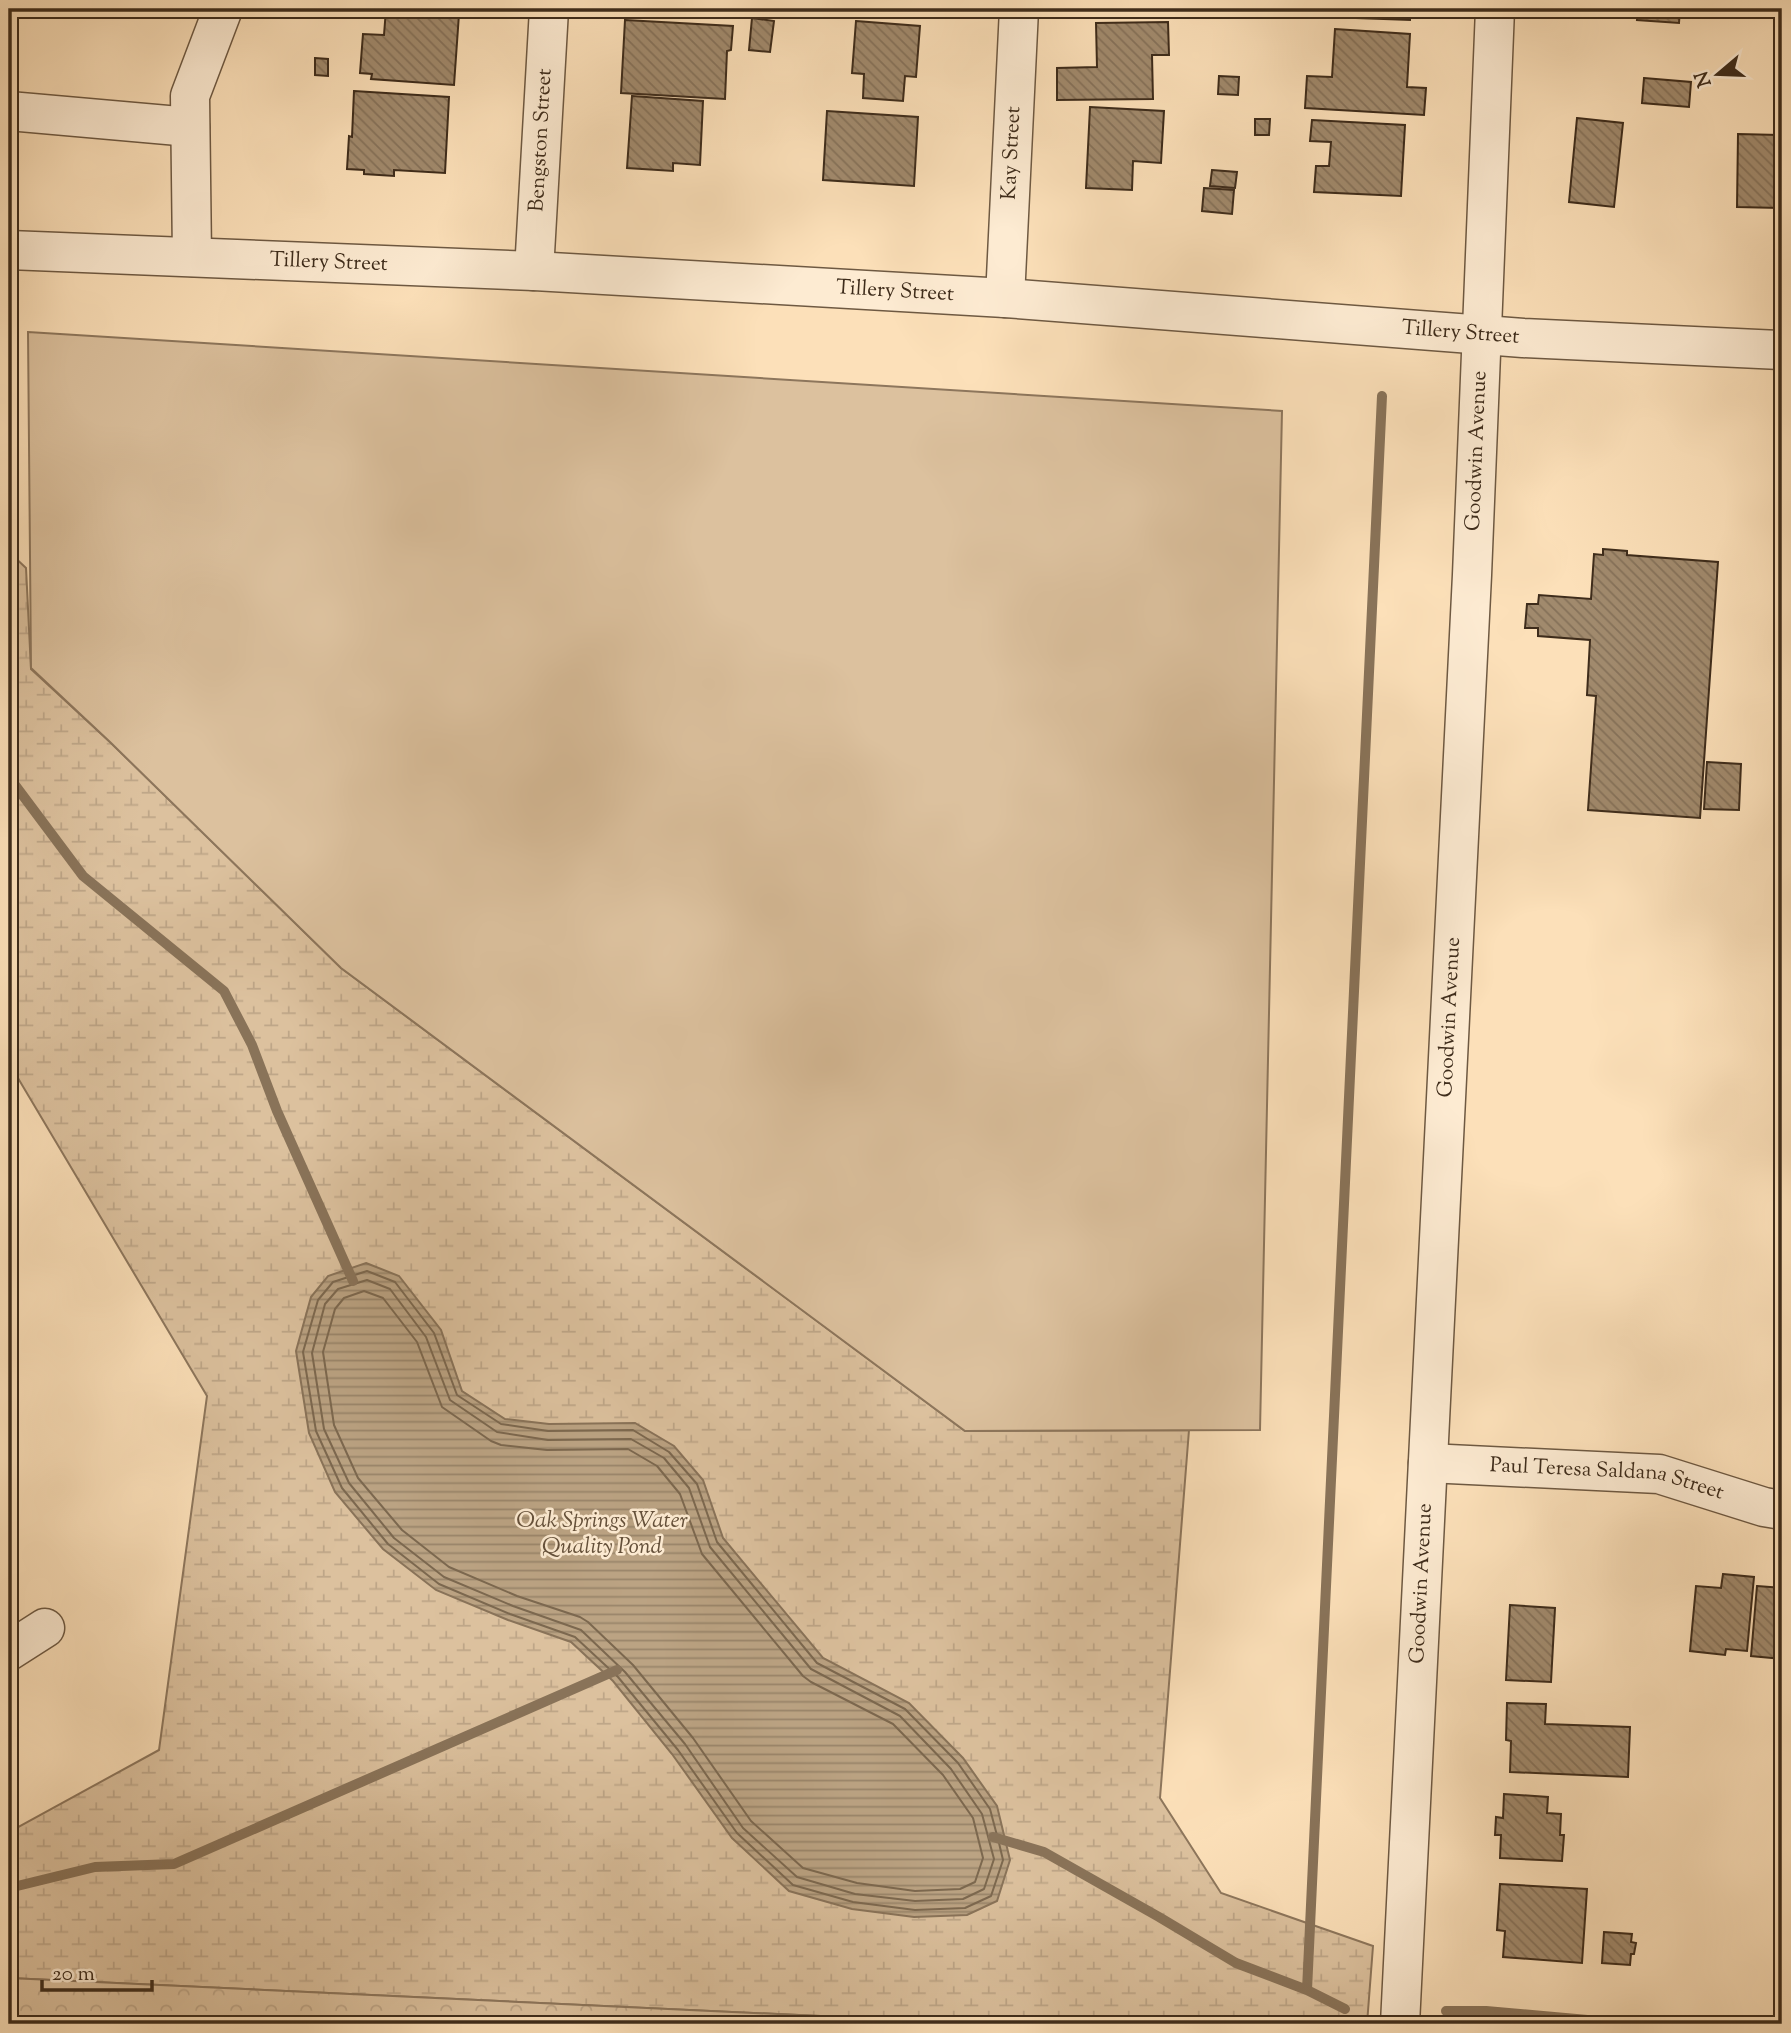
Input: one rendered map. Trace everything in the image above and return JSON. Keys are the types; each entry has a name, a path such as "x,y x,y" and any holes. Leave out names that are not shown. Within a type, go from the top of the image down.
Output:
{"street":[{"path":"192,257 190,96 223,9"},
{"name":"Bengston Street","path":"534,271 549,9"},
{"name":"Kay Street","path":"1005,298 1019,9"},
{"name":"Goodwin Avenue","path":"1400,2024 1472,575 1495,9"},
{"path":"9,111 190,127"},
{"name":"Tillery Street","path":"9,250 534,271 1005,298 1481,335 1782,350"},
{"name":"Paul Teresa Saldana Street","path":"1428,1462 1659,1474 1764,1507 1782,1510"},
{"path":"9,1651 45,1628"}],"green space":[{"path":"28,332 1282,411 1260,1430 965,1431 341,968 31,668"},
{"path":"9,552 26,568 31,669 110,742 341,968 965,1431 1189,1430 1160,1798 1221,1893 1373,1946 1367,2024 989,2024 9,1978 9,1832 159,1750 207,1396 9,1063"},
{"path":"9,1978 989,2024 22,2024 9,2001"}],"water":[{"name":"Oak Springs Water Quality Pond","path":"366,1263 399,1276 441,1330 462,1391 505,1419 549,1424 635,1423 674,1446 703,1480 723,1538 823,1658 909,1703 963,1758 997,1806 1010,1860 997,1901 967,1915 914,1917 852,1909 789,1891 732,1838 672,1754 613,1681 571,1642 508,1620 436,1590 383,1549 335,1492 309,1433 296,1351 311,1297 328,1276"}],"building":[{"path":"386,9 459,14 454,85 371,79 372,74 360,73 363,34 384,35"},
{"path":"837,9 923,9 923,17 837,14"},
{"path":"1329,9 1410,9 1410,20 1329,17"},
{"path":"1638,9 1680,9 1679,23 1637,20"},
{"path":"752,18 774,21 770,52 749,50"},
{"path":"625,20 733,26 731,50 727,51 725,99 621,93"},
{"path":"856,21 920,26 916,77 905,76 903,101 863,98 864,74 852,73"},
{"path":"1168,22 1169,55 1152,55 1153,99 1057,100 1057,68 1097,67 1096,23"},
{"path":"1335,29 1410,34 1407,87 1426,88 1424,115 1305,108 1307,76 1332,77"},
{"path":"315,58 328,59 328,76 315,75"},
{"path":"1219,76 1239,77 1238,95 1218,94"},
{"path":"1644,78 1691,82 1689,107 1642,103"},
{"path":"354,91 449,97 445,173 394,170 394,176 364,174 364,170 347,169 349,136 352,137"},
{"path":"632,96 703,101 700,165 673,163 673,171 627,168"},
{"path":"1090,107 1164,111 1161,163 1133,161 1132,190 1086,188"},
{"path":"827,111 918,117 914,186 823,180"},
{"path":"1577,118 1623,123 1614,207 1569,202"},
{"path":"1255,119 1270,119 1269,135 1255,135"},
{"path":"1312,120 1405,125 1401,196 1314,192 1316,166 1329,166 1331,142 1310,141"},
{"path":"1738,134 1782,135 1781,208 1737,207"},
{"path":"1212,170 1237,172 1235,188 1210,186"},
{"path":"1204,188 1234,190 1232,214 1202,211"},
{"path":"1603,549 1627,551 1627,555 1718,562 1700,818 1588,810 1596,696 1587,695 1590,640 1538,636 1538,628 1525,628 1527,604 1538,604 1539,595 1591,599 1594,554 1603,555"},
{"path":"1707,762 1741,764 1739,810 1704,809"},
{"path":"1723,1574 1754,1577 1747,1651 1726,1649 1725,1655 1690,1651 1696,1586 1721,1588"},
{"path":"1757,1586 1782,1588 1782,1659 1751,1656"},
{"path":"1510,1605 1555,1608 1551,1682 1506,1680"},
{"path":"1507,1703 1546,1704 1545,1724 1630,1727 1628,1777 1510,1772 1511,1741 1506,1740"},
{"path":"1504,1794 1548,1797 1547,1813 1561,1814 1560,1835 1564,1835 1562,1861 1500,1858 1501,1835 1495,1835 1496,1817 1503,1818"},
{"path":"1500,1884 1587,1889 1582,1963 1503,1957 1505,1931 1497,1930"},
{"path":"1604,1932 1632,1934 1631,1942 1636,1943 1630,1965 1602,1963"}],"waterway":[{"path":"1307,1990 1382,396"},
{"path":"9,777 83,876 224,991 252,1045 277,1111 353,1281"},
{"path":"9,1888 95,1867 174,1864 617,1670"},
{"path":"993,1837 1044,1852 1236,1963 1307,1990 1345,2009"},
{"path":"1446,2011 1486,2011 1632,2024"}]}
